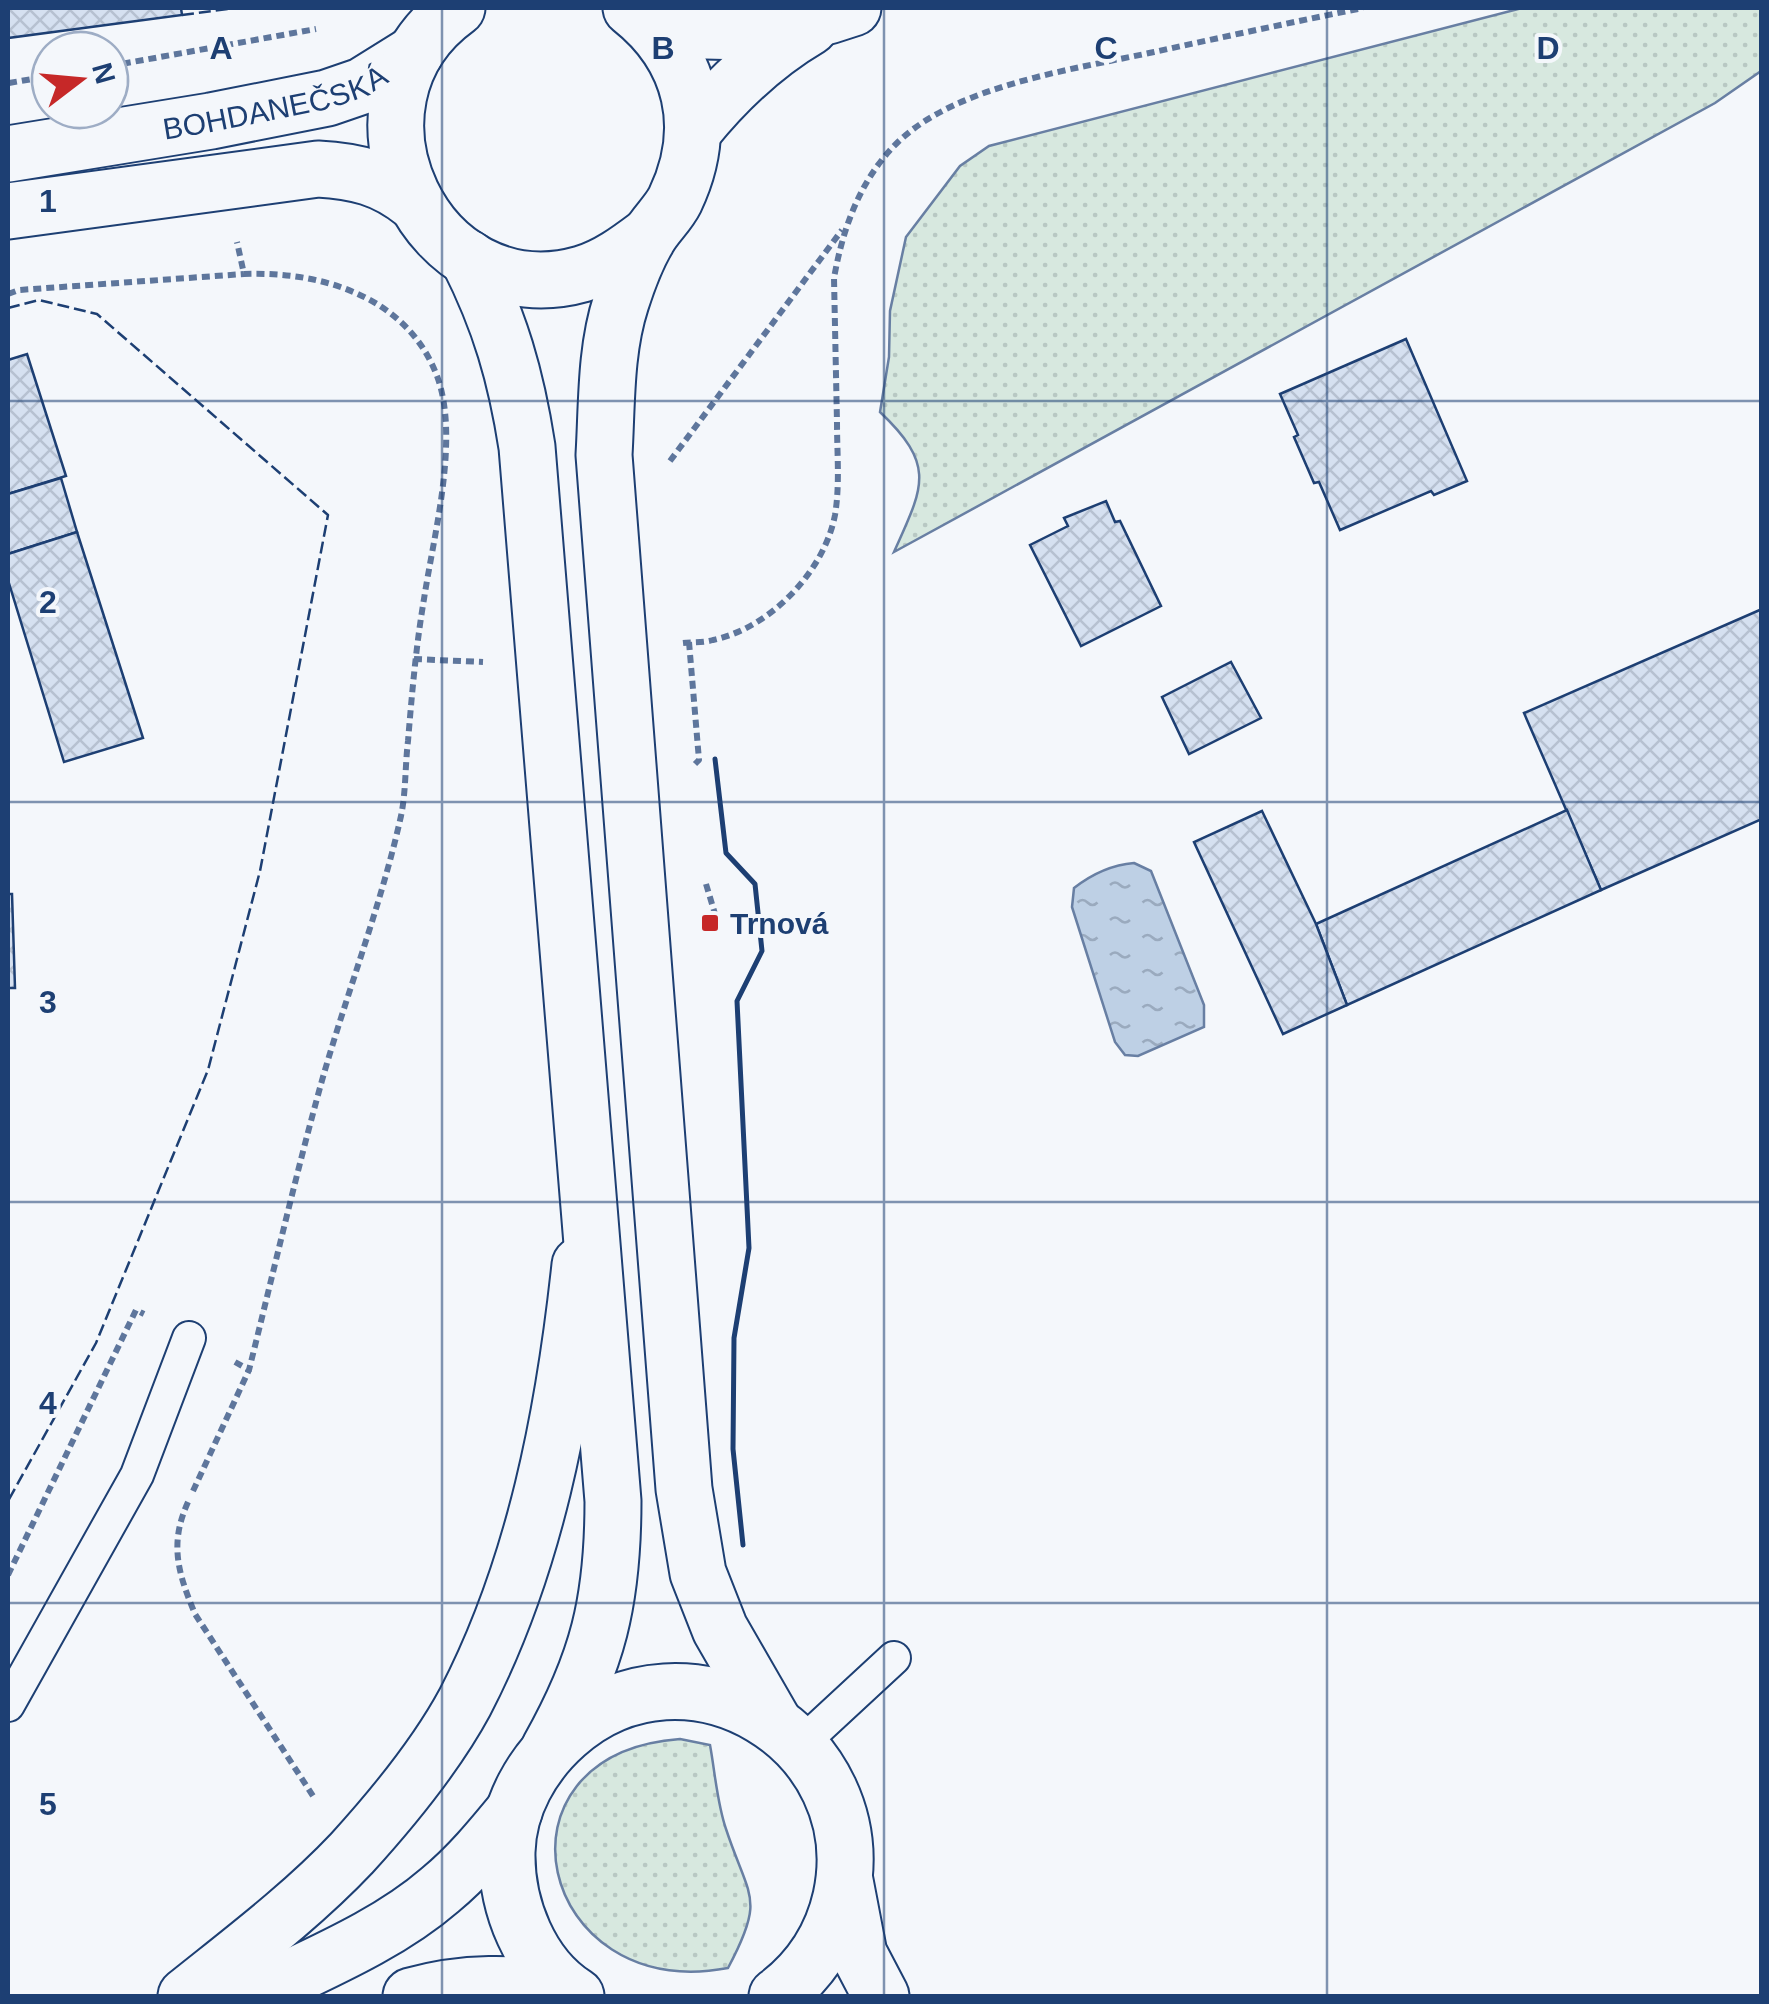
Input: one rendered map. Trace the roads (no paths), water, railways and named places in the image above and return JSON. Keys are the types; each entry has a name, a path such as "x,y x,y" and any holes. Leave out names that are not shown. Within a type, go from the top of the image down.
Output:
{"main road":[{"path":"454,8 415,53 400,88 394,127 399,166 414,202 438,234 468,258 504,273 542,279 581,274 617,259 648,236 673,205 688,170 694,130 689,91 675,54 641,16"},
{"path":"641,16 688,31 726,34 776,30 839,13"},
{"path":"694,130 743,75 782,44 839,13"},
{"name":"BOHDANEČSKÁ","path":"8,154 327,98 362,86 415,53"},
{"name":"BOHDANEČSKÁ","path":"8,211 318,169 355,170 380,179 414,202"},
{"path":"648,236 620,306 611,345 604,456 684,1489 698,1572 720,1630 744,1677 822,1774 838,1806 845,1842 845,1879 859,1954 880,1996"},
{"path":"468,258 504,336 527,447 613,1501 613,1556 606,1609 593,1658 574,1705 528,1778 514,1811 507,1851 510,1890 521,1929 540,1962 572,1994"},
{"path":"186,1996 273,1926 350,1854 408,1786 464,1704 494,1639 522,1562 568,1371 581,1257 584,1142"},
{"path":"549,1749 592,1715 616,1702 656,1692 696,1692 736,1702 786,1733"},
{"path":"252,1996 394,1922 439,1892 514,1811"},
{"path":"777,1996 793,1984 818,1953 836,1918 845,1879"},
{"path":"411,1996 450,1986 488,1983 572,1994"}],"lane":[{"path":"8,1705 136,1475 189,1338"},
{"path":"786,1733 894,1658"}],"water":[{"path":"1134,863 1151,871 1204,1005 1204,1027 1138,1056 1125,1055 1115,1042 1072,907 1074,888 1081,883 1109,868"}],"place":[{"name":"Trnová","path":"710,923"}]}
